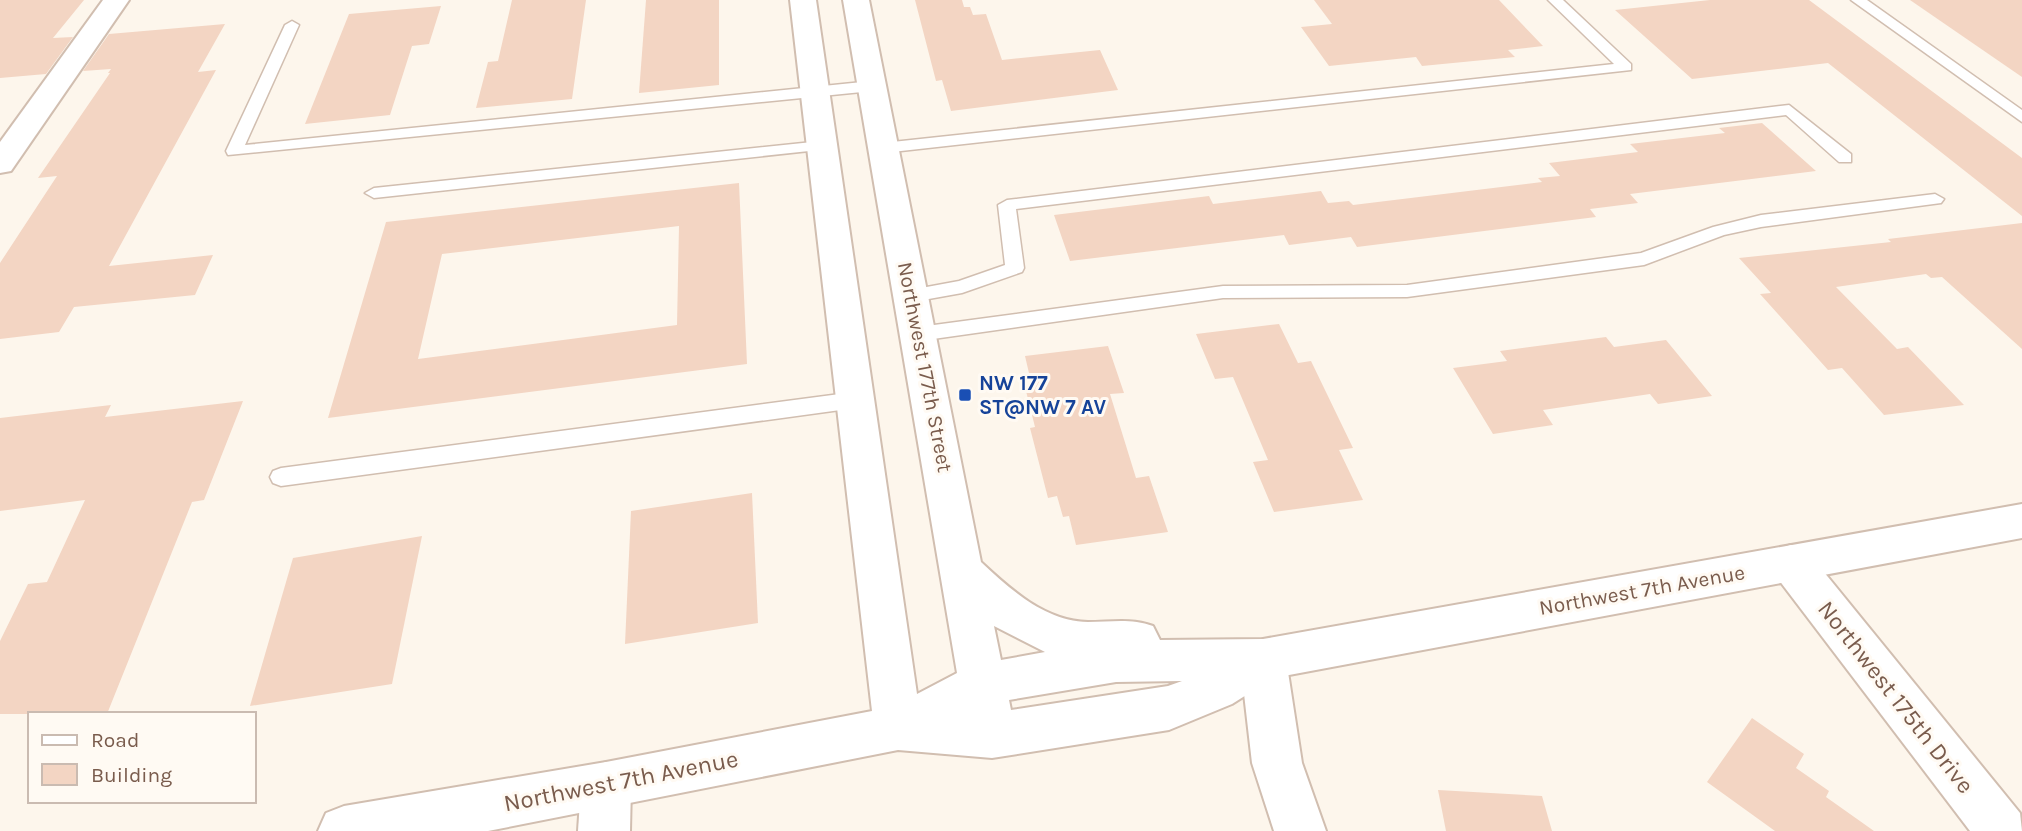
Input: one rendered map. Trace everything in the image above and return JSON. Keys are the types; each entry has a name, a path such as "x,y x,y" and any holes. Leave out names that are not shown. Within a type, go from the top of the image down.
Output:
{"street":[{"path":"0,164 116,0"},
{"name":"Northwest 177th Street","path":"803,0 815,92 853,147 912,296 992,735"},
{"name":"Northwest 177th Street","path":"856,0 872,86 853,147 855,400 898,728"},
{"name":"Northwest 7th Avenue","path":"344,831 605,808 898,728 982,684 1116,661 1263,659 2022,520"},
{"name":"Northwest 175th Drive","path":"1791,563 2001,831"},
{"path":"964,573 989,598 1015,616 1037,629 1072,640 1161,639 1263,659 1277,763 1300,831"},
{"name":"Northwest 7th Avenue","path":"898,728 992,735 1169,708 1215,690 1263,659"}],"lane":[{"path":"373,193 853,147 1626,67 1555,0"},
{"path":"1858,0 2022,117"},
{"path":"292,25 234,151 872,86"},
{"path":"912,296 962,288 1015,268 1007,205 1788,110 1845,158"},
{"path":"919,334 1223,292 1406,290 1473,282 1644,259 1719,231 1760,221 1935,199"},
{"path":"281,477 855,400"}],"building":[{"path":"0,0 84,0 53,38 73,37 46,74 0,78"},
{"path":"512,0 586,0 572,99 476,108 488,62 498,61"},
{"path":"646,0 719,0 719,85 639,93"},
{"path":"915,0 962,0 964,7 970,7 973,15 986,14 1002,60 1100,50 1118,90 951,111 942,80 936,81"},
{"path":"1314,0 1499,0 1543,46 1508,50 1515,57 1422,66 1416,57 1329,66 1301,27 1332,24"},
{"path":"1710,0 1809,0 2022,158 2022,216 1828,63 1692,79 1615,10"},
{"path":"1910,0 2022,0 2022,77"},
{"path":"441,6 429,44 412,46 390,115 305,124 349,14"},
{"path":"225,24 198,72 216,70 109,266 213,255 195,295 74,307 59,332 0,339 0,263 57,176 38,178 110,73 111,69 83,71 109,34"},
{"path":"1762,123 1816,171 1630,194 1638,203 1590,209 1596,217 1357,247 1351,237 1289,245 1284,235 1070,261 1054,215 1209,196 1213,204 1321,191 1328,203 1349,201 1353,205 1542,182 1538,178 1560,176 1549,163 1638,152 1630,144 1725,133 1719,128"},
{"path":"739,183 747,364 328,418 386,222","holes":["679,226 677,325 418,359 442,254"]},
{"path":"2022,223 2022,349 1942,277 1931,278 1926,274 1836,287 1897,349 1908,347 1964,405 1884,415 1842,368 1828,370 1760,294 1771,293 1739,258 1891,242 1888,239"},
{"path":"1279,324 1298,363 1311,361 1353,448 1339,450 1363,500 1274,512 1253,462 1268,460 1233,377 1215,379 1196,334"},
{"path":"1606,337 1614,347 1666,340 1712,396 1658,404 1650,394 1543,410 1553,425 1493,434 1453,368 1507,361 1500,351"},
{"path":"1108,346 1124,393 1110,394 1136,478 1149,476 1168,532 1076,545 1069,516 1063,517 1057,496 1048,498 1030,428 1035,427 1025,387 1032,386 1025,356"},
{"path":"243,401 204,500 192,502 108,712 0,714 0,641 28,584 47,582 85,500 0,511 0,418 111,405 105,417"},
{"path":"752,493 758,623 625,644 631,511"},
{"path":"422,536 392,684 250,706 293,558"},
{"path":"1752,718 1804,754 1796,768 1829,791 1826,797 1874,831 1775,831 1707,782"},
{"path":"1438,790 1542,796 1552,831 1446,831"}],"place":[{"name":"NW 177 ST@NW 7 AV","path":"965,395"}]}
